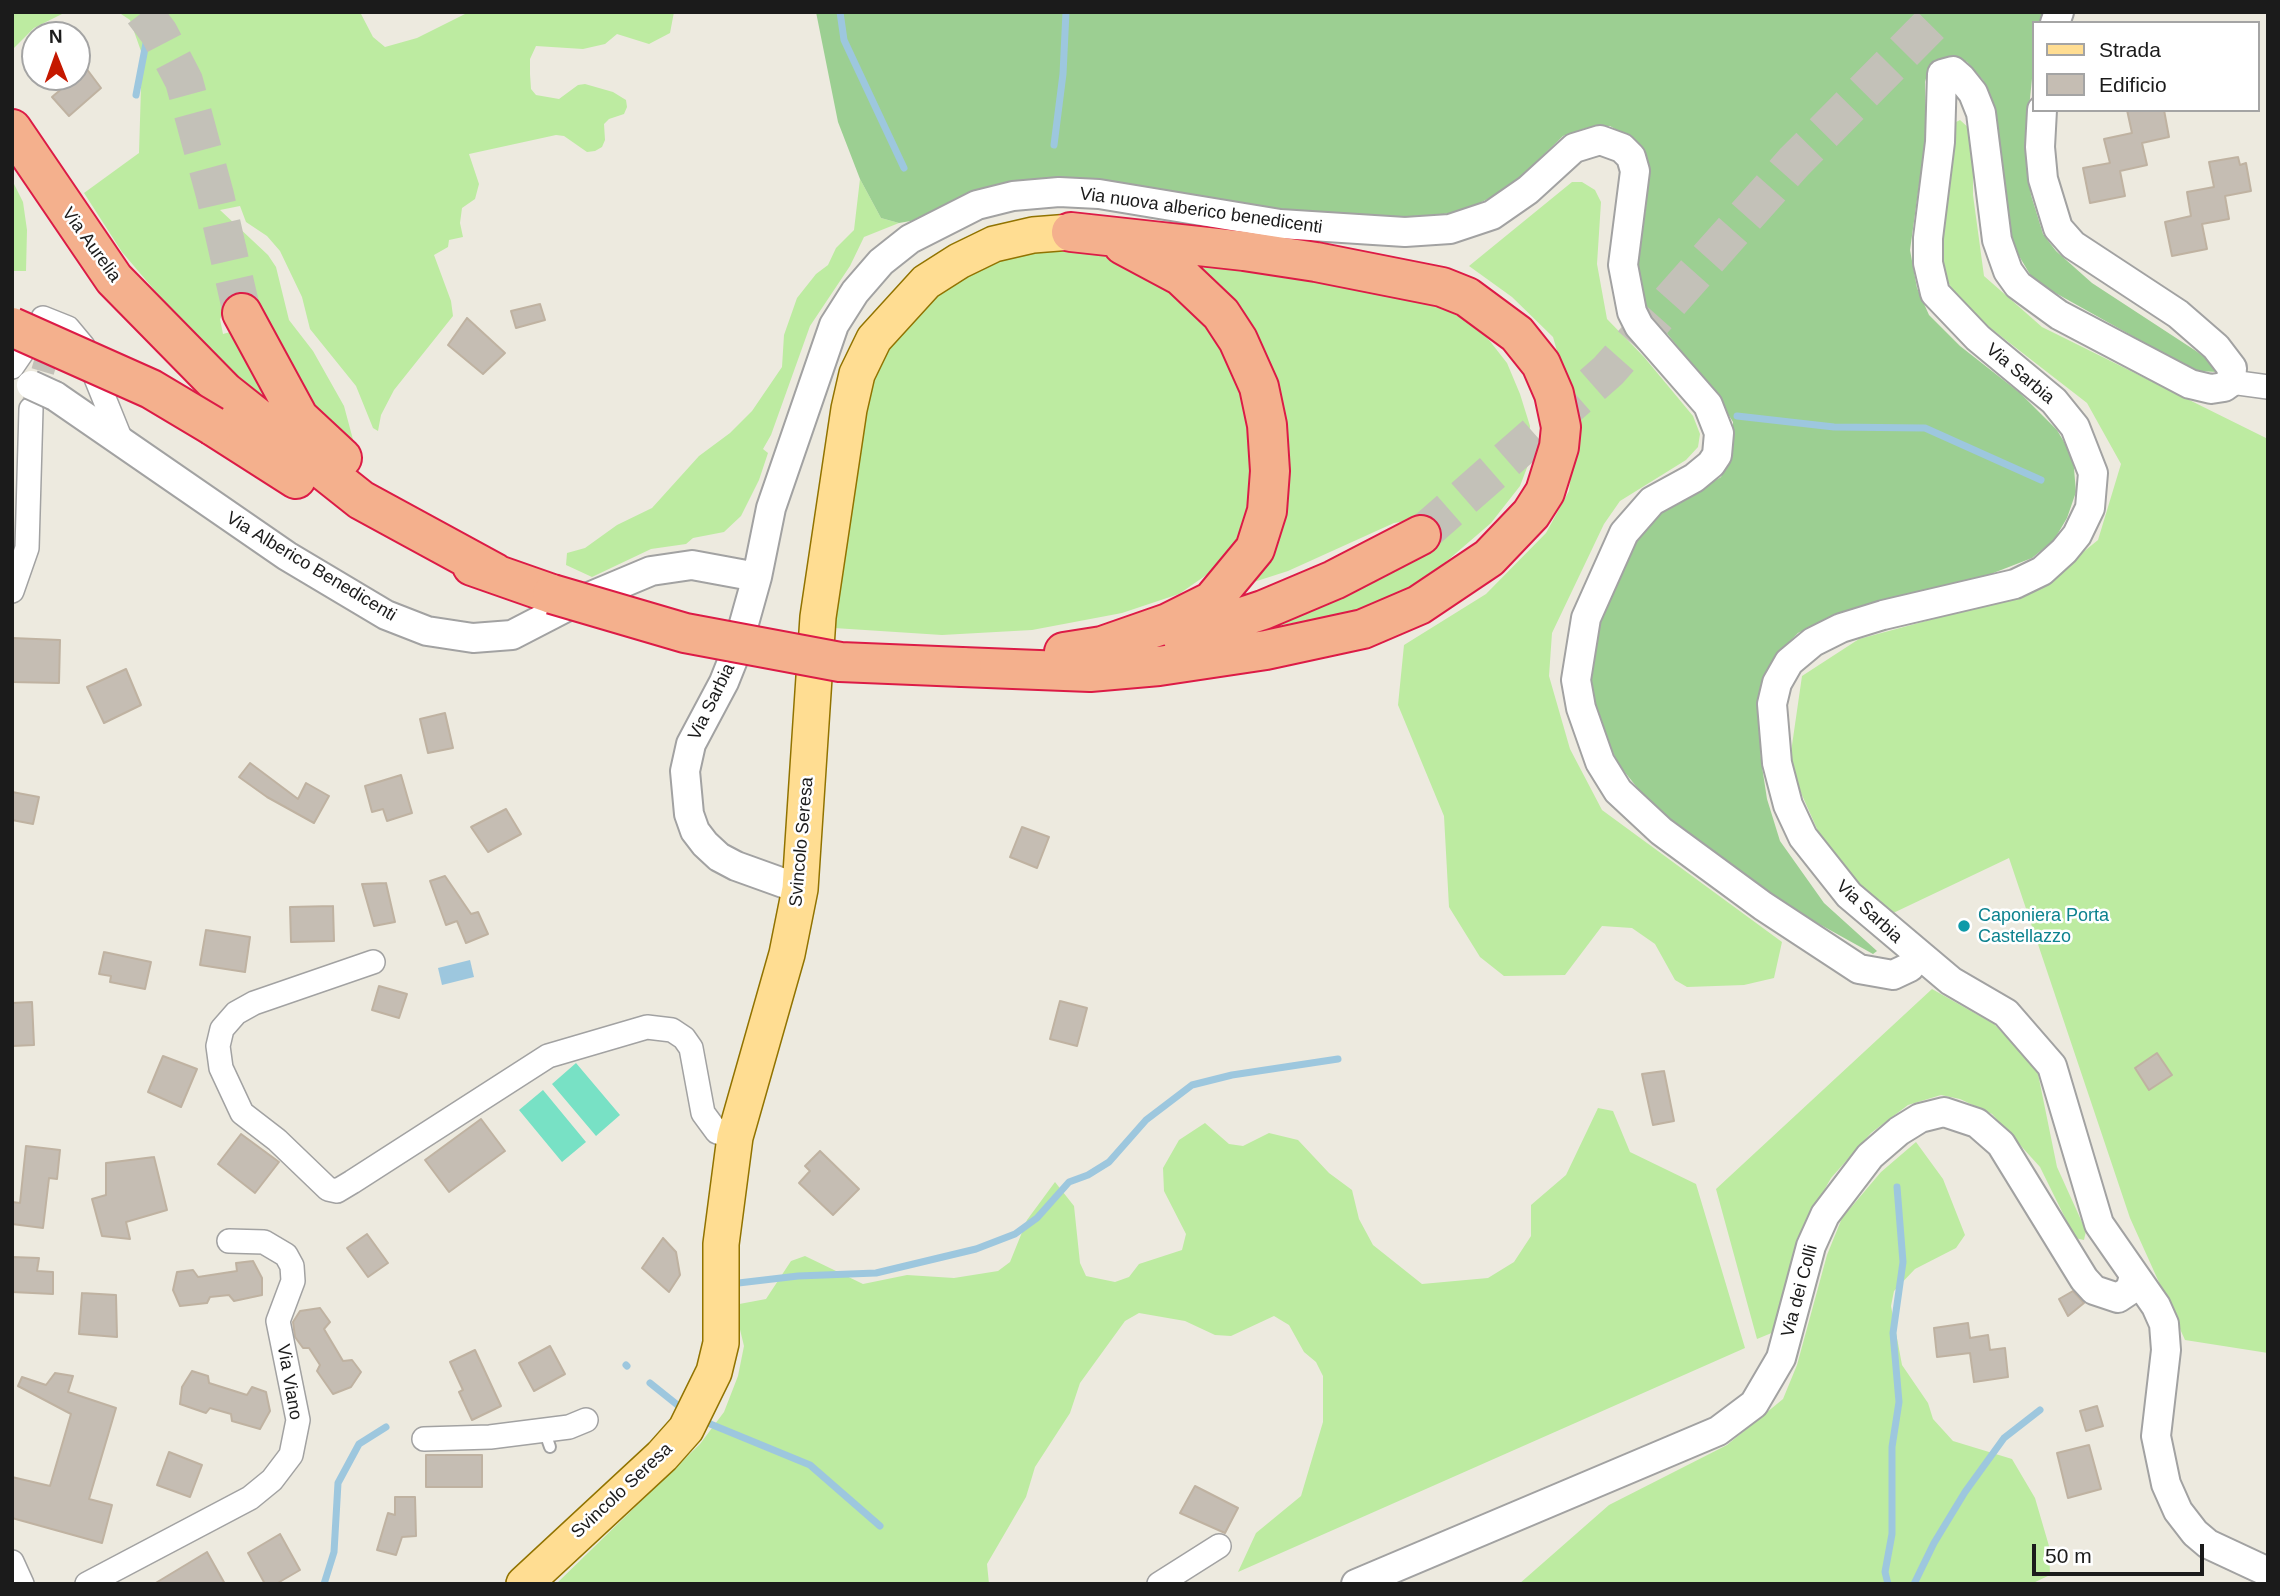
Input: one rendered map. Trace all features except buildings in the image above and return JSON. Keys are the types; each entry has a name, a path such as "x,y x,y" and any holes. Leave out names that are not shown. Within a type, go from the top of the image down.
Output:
{"highway":[{"name":"Via Aurelia","path":"12,129 114,279 182,351 267,429 361,500 495,573"},
{"path":"962,667 1102,646 1168,623 1212,601 1255,550 1267,511 1269,449 1259,387 1238,340 1221,314 1181,276 1128,247 1070,232"},
{"path":"22,324 68,350 151,389 365,524 424,552 495,573 552,594 685,633 814,657 892,665 1090,672 1207,660 1363,629 1419,605 1489,558 1512,535 1545,492 1559,447 1561,427 1554,394 1541,364 1517,334 1467,297 1442,287 1244,251 1070,232"},
{"path":"242,313 299,418 325,445 495,573"},
{"path":"962,667 1086,661 1162,644 1263,610 1334,580 1422,536"}],"main road":[{"name":"Svincolo Seresa","path":"524,1584 662,1456 686,1429 714,1372 721,1343 721,1244 735,1137 787,954 800,889 818,617 849,409 857,374 874,339 926,282 959,261 994,244 1034,235 1070,232"}],"street":[{"name":"Via Sarbia","path":"2134,1276 2099,1224 2052,1066 2007,1013 1951,981 1849,895 1802,837 1788,805 1777,764 1772,704 1777,683 1789,662 1813,642 1841,628 2015,584 2042,571 2077,536 2090,508 2093,473 2075,427 2054,401 1986,346 1935,293 1928,263 1928,237 1940,142 1942,74 1953,71 1961,78 1973,93 1981,113 1997,240 2008,271 2018,285 2059,315 2190,384 2218,388 2231,382"},
{"path":"2042,112 2040,147 2043,179 2059,228 2073,244 2178,314 2216,346 2232,368 2231,382 2268,387"},
{"name":"Via nuova alberico benedicenti","path":"757,577 771,508 834,325 855,292 881,262 910,239 944,218 1001,199 1059,192 1099,194 1203,213 1293,225 1405,232 1450,229 1503,209 1574,148 1595,140 1612,142 1631,157 1635,171 1623,265 1632,313 1639,326 1708,405 1719,433 1717,455 1711,464 1694,478 1652,501 1624,533 1594,598 1580,643 1576,680 1593,745 1618,791 1661,831 1763,906 1859,969 1893,975 1910,967 1917,955"},
{"path":"12,591 26,548 28,388 39,330 22,324"},
{"path":"22,324 68,328 83,346 121,440"},
{"name":"Via Alberico Benedicenti","path":"28,388 121,440 286,556 386,615 427,631 473,638 512,635 570,605 651,571 692,565 757,577"},
{"name":"Via Sarbia","path":"757,577 724,681 691,744 685,771 685,799 695,831 719,857 756,875 800,889"},
{"path":"373,962 254,1003 236,1013 222,1029 218,1046 221,1068 242,1112 277,1140 328,1189 337,1191 352,1182 548,1056 647,1027 672,1030 684,1038 691,1048 703,1113 717,1132 735,1137"},
{"name":"Via dei Colli","path":"1356,1584 1718,1431 1755,1404 1782,1358 1811,1246 1825,1215 1870,1156 1899,1130 1920,1118 1944,1112 1977,1123 2001,1144 2084,1279 2094,1290 2118,1298 2130,1290 2134,1276"},
{"name":"Via Viano","path":"87,1584 250,1498 279,1473 291,1455 298,1420 278,1321 293,1281 292,1266 286,1255 264,1242 229,1241"},
{"path":"2134,1276 2156,1306 2164,1324 2166,1350 2157,1436 2166,1484 2178,1511 2195,1533 2208,1544 2268,1572"},
{"path":"424,1439 455,1441 547,1438 586,1420"},
{"path":"1159,1584 1219,1546"}],"green space":[{"path":"12,12 66,12 48,21 21,21 21,41 12,50"},
{"path":"118,12 360,12 373,37 385,47 417,38 469,12 674,12 670,33 649,44 617,34 605,44 583,49 536,46 530,59 530,74 531,89 536,95 559,99 578,85 585,84 613,92 626,100 627,107 624,114 609,119 604,124 605,140 602,147 595,151 587,152 564,136 556,135 469,154 479,184 475,199 462,208 460,223 463,237 449,240 448,247 434,255 451,301 453,316 394,390 381,415 378,431 373,428 356,386 310,329 302,297 280,251 267,236 246,222 240,206 220,210 268,255 276,267 289,320 313,351 344,406 359,462 228,306 220,319 223,334 234,331 247,363 283,420 213,359 122,252 84,193 139,153 142,54 130,20"},
{"path":"816,12 2045,12 2042,21 2032,21 2032,79 2025,147 2031,195 2043,234 2056,251 2092,283 2196,351 2216,366 2218,372 2197,371 2034,281 2013,246 2002,202 1995,112 1983,80 1967,62 1957,58 1937,60 1929,68 1925,82 1926,135 1910,250 1917,288 1929,315 1960,346 2020,393 2057,430 2073,457 2076,492 2067,518 2054,540 2032,558 1983,577 1840,613 1798,633 1779,653 1767,674 1758,707 1761,760 1767,799 1780,841 1824,903 1877,951 1873,954 1776,900 1652,806 1619,765 1600,725 1590,691 1593,650 1606,601 1641,533 1660,514 1721,477 1733,446 1733,422 1714,392 1641,301 1636,280 1638,246 1646,209 1647,157 1637,142 1610,126 1586,128 1563,136 1508,189 1463,211 1437,215 1390,217 1286,212 1158,191 1040,178 986,189 922,219 899,223 881,218 860,179 838,122"},
{"path":"1960,120 1971,130 1973,195 1984,276 2042,327 2268,439 2268,1353 2185,1340 2130,1218 2009,858 1889,915 1830,858 1789,766 1802,676 1859,639 2034,592 2098,540 2121,464 2087,403 1962,306 1938,265 1954,123"},
{"path":"860,179 881,218 899,223 864,237 850,266 810,326 771,435 763,449 768,453 759,480 741,516 724,532 693,538 686,544 651,549 592,577 566,565 567,553 585,548 617,525 652,508 699,456 730,433 752,411 782,367 784,335 797,298 816,274 828,265 836,248 854,230"},
{"path":"12,180 23,202 27,230 26,271 12,271"},
{"path":"1572,182 1582,182 1595,190 1601,202 1597,264 1607,319 1644,357 1693,416 1700,434 1698,447 1686,460 1620,501 1604,524 1552,633 1549,676 1570,749 1602,810 1782,942 1774,978 1744,985 1687,987 1675,980 1655,944 1632,928 1602,926 1565,975 1504,976 1480,957 1449,907 1444,816 1398,705 1404,645 1486,594 1546,533 1569,491 1577,420 1553,337 1512,297 1469,266"},
{"path":"1038,251 1097,252 1118,257 1150,271 1205,318 1239,377 1248,419 1253,503 1243,534 1215,569 1179,594 1122,613 1032,630 942,635 834,628 870,384 886,353 910,319 945,287 1007,255"},
{"path":"1179,254 1435,304 1469,322 1489,340 1507,363 1530,426 1528,465 1520,486 1491,523 1426,579 1389,600 1338,615 1265,628 1416,519 1394,523 1288,571 1232,589 1256,560 1269,399"},
{"path":"1932,989 1994,1024 2037,1069 2057,1167 2086,1231 2084,1240 2075,1238 2040,1167 1992,1114 1960,1099 1941,1095 1908,1105 1871,1133 1831,1178 1797,1239 1774,1332 1757,1339 1716,1189"},
{"path":"576,1063 620,1115 596,1136 552,1084"},
{"path":"543,1090 586,1142 562,1162 519,1110"},
{"path":"1598,1108 1613,1111 1630,1152 1696,1184 1745,1348 1238,1572 1256,1533 1301,1496 1323,1422 1323,1376 1316,1362 1304,1352 1289,1325 1274,1316 1231,1336 1215,1335 1185,1321 1139,1313 1125,1321 1080,1383 1070,1413 1035,1467 1026,1497 987,1564 989,1584 556,1584 700,1444 724,1412 738,1376 744,1346 734,1305 766,1299 791,1261 805,1256 863,1284 907,1275 954,1278 998,1271 1010,1262 1027,1220 1055,1182 1074,1206 1080,1263 1086,1276 1115,1282 1129,1277 1139,1264 1182,1250 1186,1234 1164,1191 1163,1168 1179,1140 1205,1123 1229,1144 1243,1146 1269,1133 1298,1140 1329,1173 1352,1190 1359,1219 1373,1245 1422,1284 1488,1278 1514,1262 1531,1236 1531,1205 1566,1175"},
{"path":"1916,1142 1943,1179 1965,1235 1956,1248 1915,1269 1894,1291 1891,1306 1902,1365 1928,1403 1933,1419 1953,1441 2012,1459 2035,1498 2049,1546 2050,1575 2031,1584 1519,1584 1609,1505 1727,1445 1783,1399 1797,1365 1827,1255 1842,1218 1881,1172"}],"water":[{"path":"470,960 474,977 442,985 438,968"}],"waterway":[{"path":"136,95 152,12"},
{"path":"840,12 844,40 904,168"},
{"path":"1054,145 1063,74 1066,12"},
{"path":"1737,416 1834,427 1925,428 2041,480"},
{"path":"730,1284 798,1276 876,1273 976,1249 1015,1234 1037,1218 1069,1182 1088,1175 1109,1162 1146,1120 1192,1085 1232,1075 1338,1059"},
{"path":"1888,1584 1885,1572 1892,1534 1892,1447 1899,1402 1893,1333 1903,1262 1897,1187"},
{"path":"650,1383 685,1411"},
{"path":"1914,1584 1934,1543 1965,1492 2004,1438 2040,1410"},
{"path":"703,1421 810,1465 880,1526"},
{"path":"324,1584 334,1552 338,1483 359,1444 386,1427"}],"tunnel":[{"path":"143,12 159,33 184,81 215,195 242,313"},
{"path":"1421,535 1608,371 1794,162 1943,12"},
{"path":"33,404 54,333"}],"place":[{"name":"Caponiera Porta Castellazzo","path":"1964,926"}]}
